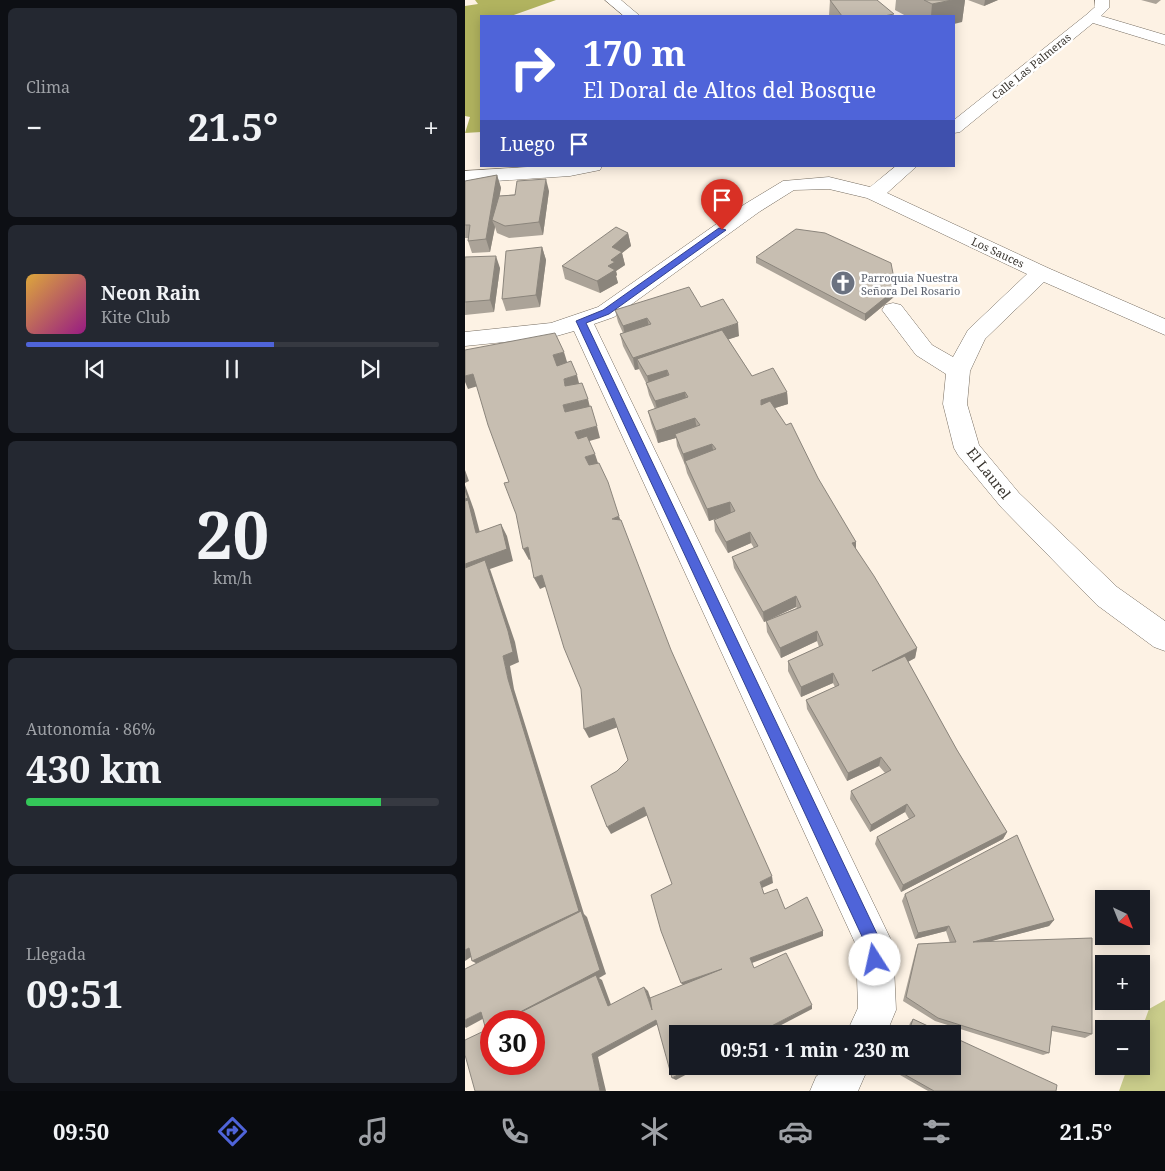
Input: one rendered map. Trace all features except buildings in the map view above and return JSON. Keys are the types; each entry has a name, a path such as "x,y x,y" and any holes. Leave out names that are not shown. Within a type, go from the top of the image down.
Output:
{"street":[{"path":"612,0 632,15"},
{"name":"Calle Las Palmeras","path":"955,127 1091,18 1102,8 1102,0"},
{"path":"1091,18 1165,40"},
{"path":"465,177 570,170 587,167"},
{"path":"874,194 907,167"},
{"name":"Los Sauces","path":"465,339 553,330 606,312 752,208 790,185 829,183 874,194 1041,273 1165,328"},
{"name":"El Laurel","path":"1041,273 976,335 957,370 955,404 967,448 1010,500 1107,596 1165,638"},
{"path":"893,310 924,350 957,370"},
{"path":"581,321 874,944 877,1010 870,1025"},
{"path":"830,1091 842,1080 844,1075"}],"green space":[{"path":"1165,1000 1165,1091 1119,1091 1125,1075 1150,1075 1150,1020 1145,1020 1150,1008"}],"shaded area":[{"path":"475,0 556,0 514,15 480,15 480,132 465,133 470,117 465,116 465,6 478,4"}],"place":[{"name":"Parroquia Nuestra Señora Del Rosario","path":"843,283"}],"route":[{"path":"722,230 606,312 581,321 874,944 875,960"}]}
